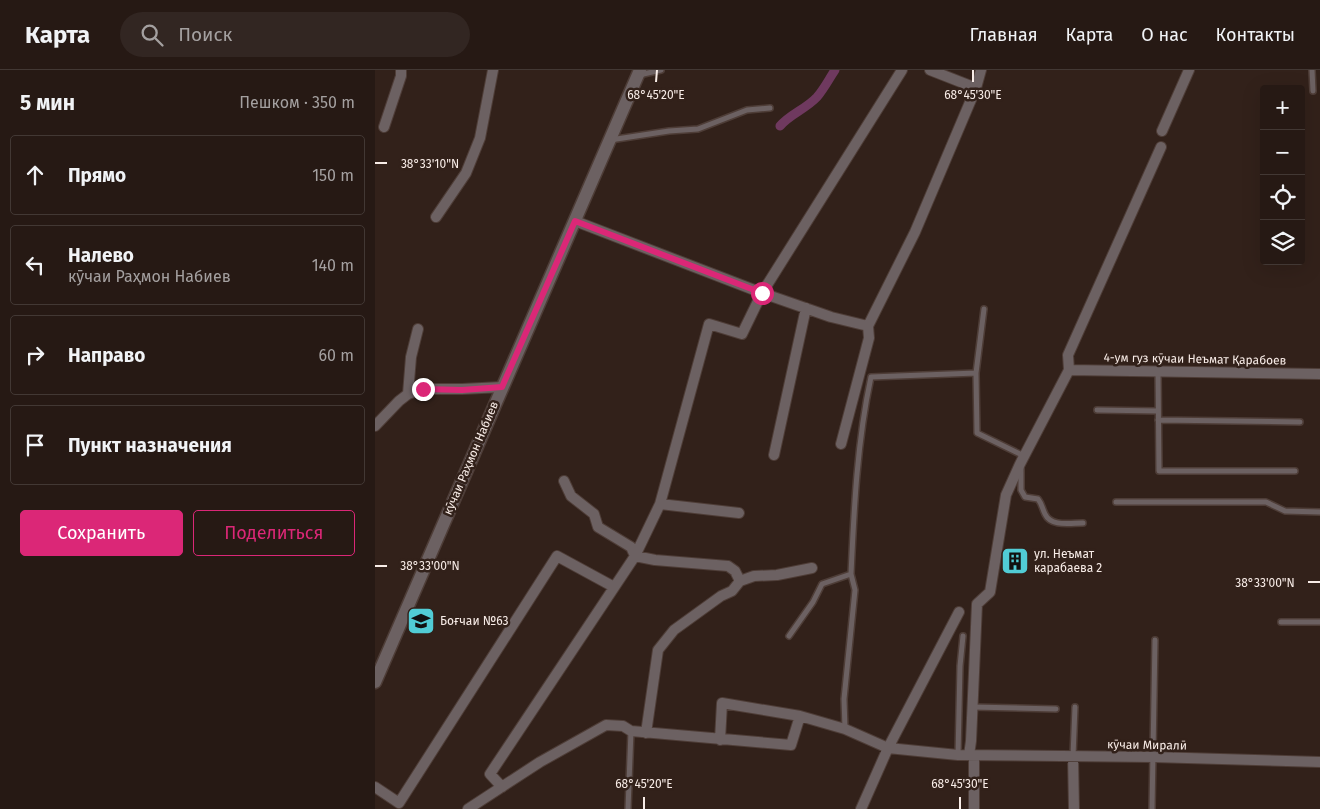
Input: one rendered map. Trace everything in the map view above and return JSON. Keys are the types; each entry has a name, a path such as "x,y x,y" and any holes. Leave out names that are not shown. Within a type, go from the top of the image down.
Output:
{"street":[{"path":"385,127 401,76 401,70"},
{"path":"436,217 465,174 480,138 493,70"},
{"path":"502,787 489,774 635,556 660,504 709,324 742,334 762,293 902,70"},
{"path":"930,70 976,88"},
{"path":"841,444 869,338 869,326 915,232 976,88 981,70"},
{"path":"1162,131 1189,70"},
{"name":"кӯчаи Раҳмон Набиев","path":"375,682 639,73"},
{"path":"974,809 967,755 971,741 977,604 990,592 1006,494 1069,370 1068,355 1161,147"},
{"path":"575,221 762,293 831,317 869,326"},
{"path":"774,455 806,308"},
{"path":"408,394 411,356 418,329"},
{"name":"4-ум гуз кӯчаи Неъмат Қарабоев","path":"1069,370 1320,374"},
{"path":"375,426 399,400 408,394 423,389 462,390 502,387"},
{"path":"564,481 571,496 594,514 598,528 631,547 635,556"},
{"path":"660,504 739,513"},
{"path":"375,787 399,803 557,556 614,587"},
{"path":"635,556 655,560 728,566 735,571 740,581"},
{"path":"646,733 658,650 674,630 721,596 731,591 740,581 753,576 777,575 813,568"},
{"path":"861,809 887,748 959,612"},
{"name":"кӯчаи Миралӣ","path":"720,740 722,703 800,716 845,729 887,748 967,755 1153,757 1320,762"},
{"path":"468,809 539,762 606,725 623,726 631,732 791,745 800,716"},
{"path":"1073,756 1074,809"}],"lane":[{"path":"639,73 661,70"},
{"path":"1312,70 1313,90"},
{"path":"609,140 669,131 698,129 747,110 770,108"},
{"path":"984,309 976,373 977,433 1022,460 1021,490 1025,497 1038,499 1043,505 1044,513 1049,520 1054,523 1083,524"},
{"path":"1158,372 1159,471 1295,471"},
{"path":"845,729 844,699 855,590 851,574 853,514 871,377 976,373"},
{"path":"1097,410 1158,411"},
{"path":"1159,420 1300,422"},
{"path":"1115,502 1266,502 1285,511 1320,512"},
{"path":"789,636 813,602 822,584 851,574"},
{"path":"1281,622 1320,622"},
{"path":"963,636 960,666 967,755"},
{"path":"1152,809 1155,640"},
{"path":"971,707 1056,709"},
{"path":"1073,756 1075,707"},
{"path":"628,809 631,732"}],"shaded area":[{"name":"Боғчаи №63","path":"419,610 431,615 424,632 412,627"}],"waterway":[{"path":"780,126 817,97 835,70"}],"place":[{"name":"ул. Неъмат карабаева 2","path":"1015,561"},
{"name":"Боғчаи №63","path":"421,621"}],"route":[{"path":"423,389 462,390 502,387 575,221 762,293"}]}
